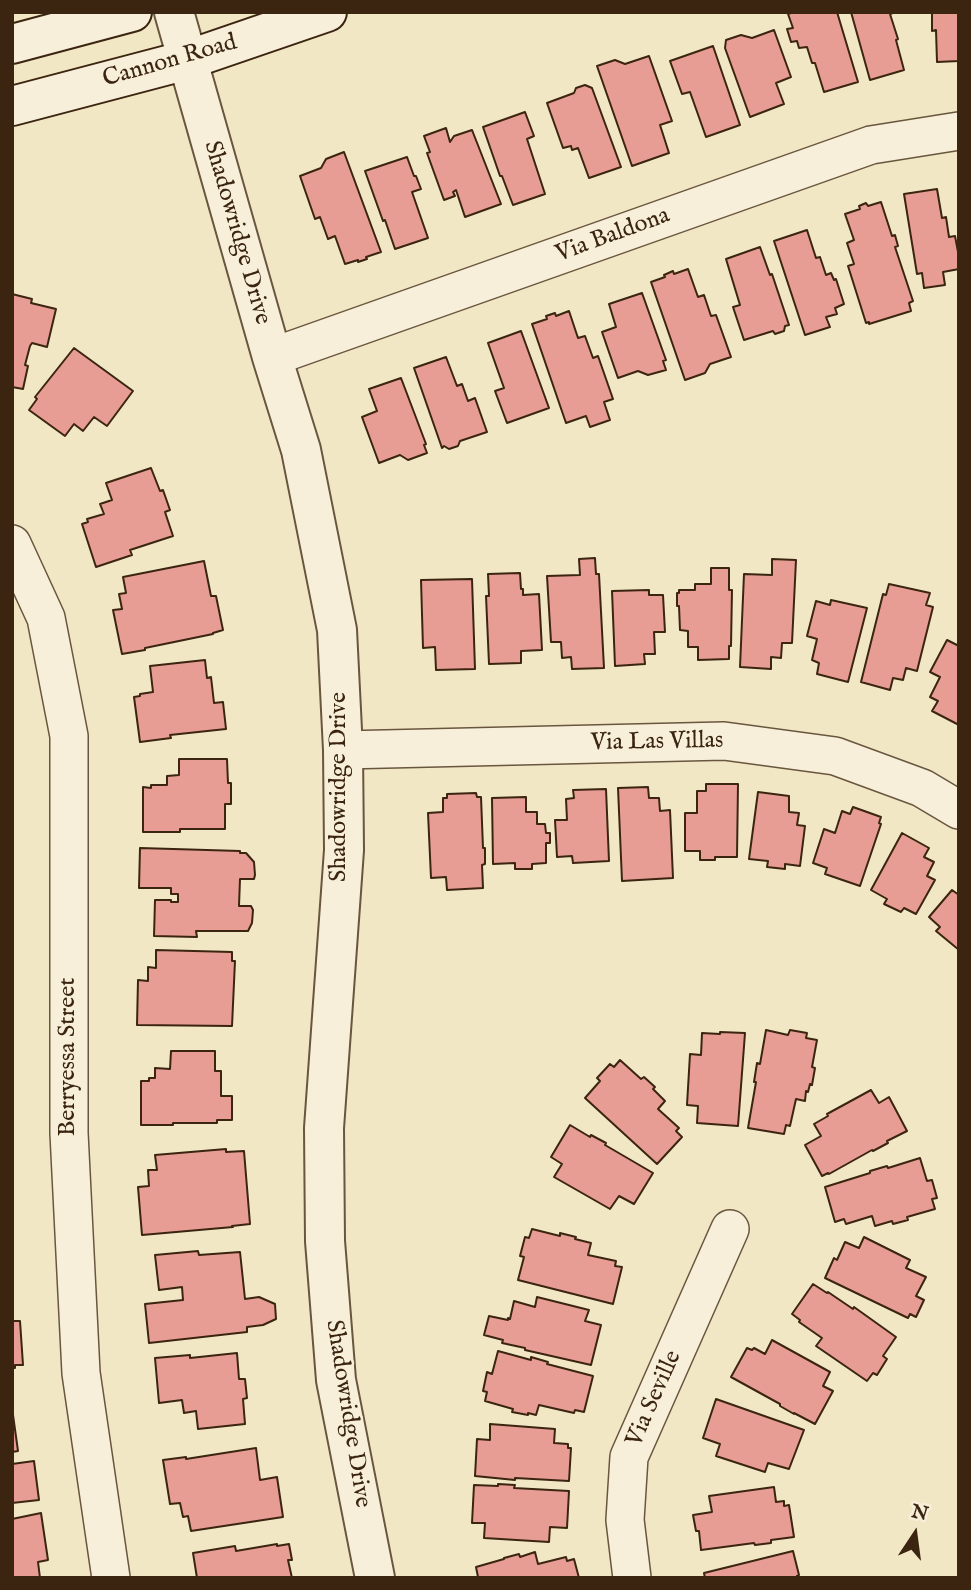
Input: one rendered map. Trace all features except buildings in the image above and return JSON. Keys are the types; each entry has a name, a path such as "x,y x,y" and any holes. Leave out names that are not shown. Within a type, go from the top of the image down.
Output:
{"street":[{"path":"12,44 132,12"},
{"name":"Shadowridge Drive","path":"174,12 272,358 301,450 337,630 343,750 344,850 324,1128 325,1241 336,1380 375,1578"},
{"name":"Cannon Road","path":"12,106 187,60 327,12"},
{"name":"Via Baldona","path":"272,358 871,145 959,131"},
{"name":"Berryessa Street","path":"12,544 46,618 69,736 70,1160 81,1373 111,1578"},
{"name":"Via Las Villas","path":"343,750 724,741 835,756 922,788 959,810"},
{"name":"Via Seville","path":"632,1578 625,1520 629,1457 730,1229"}]}
